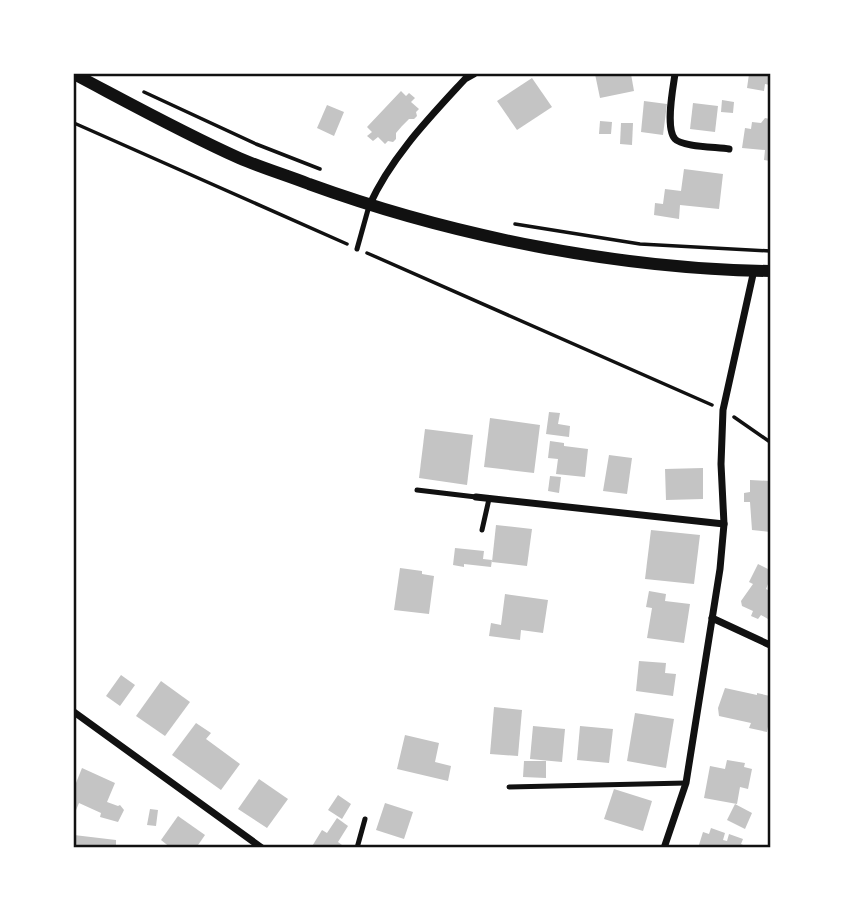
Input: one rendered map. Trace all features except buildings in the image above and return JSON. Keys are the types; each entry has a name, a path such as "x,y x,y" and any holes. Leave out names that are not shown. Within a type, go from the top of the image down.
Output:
{"street":[{"path":"74,74 242,159 369,206 500,239 645,262 771,271"},
{"path":"369,206 376,190 401,153 457,88 474,74"},
{"path":"674,74 670,127 675,139 682,143 729,149"},
{"path":"664,848 686,783 720,569 724,524 721,464 723,410 754,270"},
{"path":"476,497 724,524"},
{"path":"712,618 771,645"},
{"path":"74,712 262,848"}],"lane":[{"path":"357,248 369,206"},
{"path":"417,490 476,497"},
{"path":"482,530 489,499"},
{"path":"509,787 686,783"},
{"path":"357,848 365,819"}],"path":[{"path":"141,90 256,144 323,171"},
{"path":"74,123 723,410 771,442"},
{"path":"509,223 640,244 771,251"}]}
